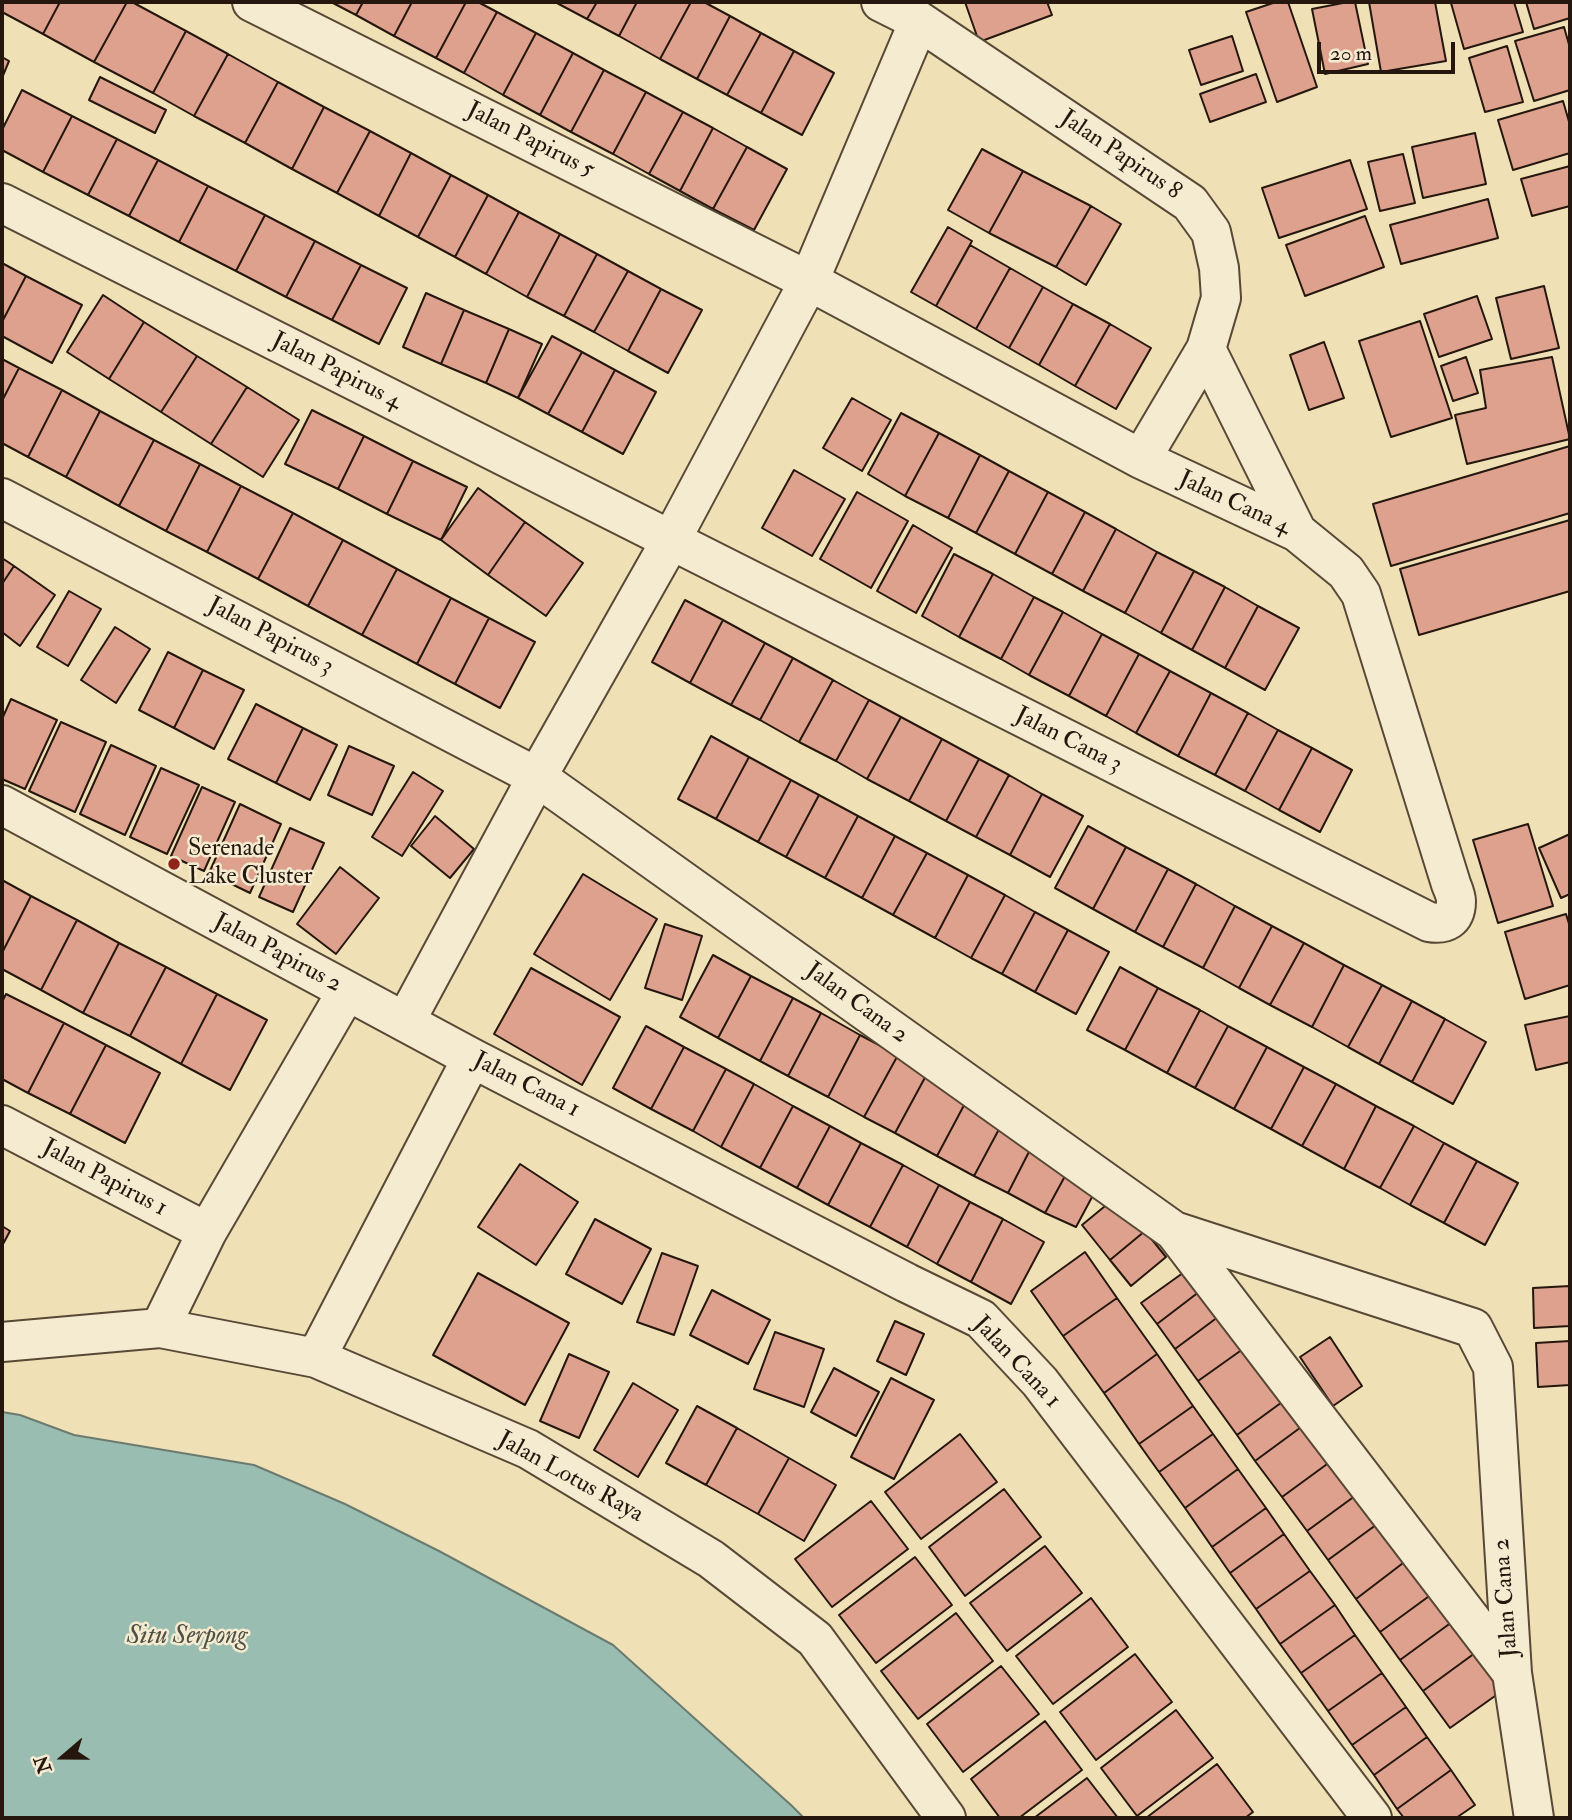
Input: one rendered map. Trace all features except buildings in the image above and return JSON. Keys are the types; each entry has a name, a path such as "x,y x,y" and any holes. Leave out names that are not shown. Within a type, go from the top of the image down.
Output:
{"street":[{"name":"Jalan Papirus 5","path":"252,2 809,281"},
{"name":"Jalan Papirus 8","path":"881,2 915,12 1190,203 1211,232 1219,268 1221,299 1206,349 1141,460"},
{"path":"405,1023 537,777 671,540 809,281 915,12"},
{"name":"Jalan Papirus 4","path":"2,203 671,540"},
{"name":"Jalan Cana 4","path":"809,281 1141,460 1297,532 1346,572 1361,594 1456,902"},
{"path":"1206,349 1297,532"},
{"name":"Jalan Papirus 3","path":"2,498 537,777"},
{"name":"Jalan Cana 3","path":"671,540 1429,922 1446,922 1452,916 1456,902"},
{"name":"Jalan Cana 2","path":"537,777 1174,1231 1512,1673"},
{"name":"Jalan Papirus 2","path":"2,805 405,1023"},
{"path":"160,1328 207,1232 347,991"},
{"name":"Jalan Cana 1","path":"405,1023 894,1277 981,1319 1040,1382 1372,1818"},
{"path":"316,1358 472,1058"},
{"name":"Jalan Papirus 1","path":"2,1125 207,1232"},
{"name":"Jalan Cana 2","path":"1174,1231 1473,1328 1493,1367 1512,1673"},
{"name":"Jalan Lotus Raya","path":"2,1342 160,1328 316,1358 528,1449 711,1559 816,1639 946,1818"},
{"path":"1512,1673 1534,1818"}],"water":[{"name":"Situ Serpong","path":"2,1412 20,1415 74,1435 254,1465 345,1504 439,1551 613,1645 804,1818 2,1818"}],"place":[{"name":"Serenade Lake Cluster","path":"174,864"}]}
